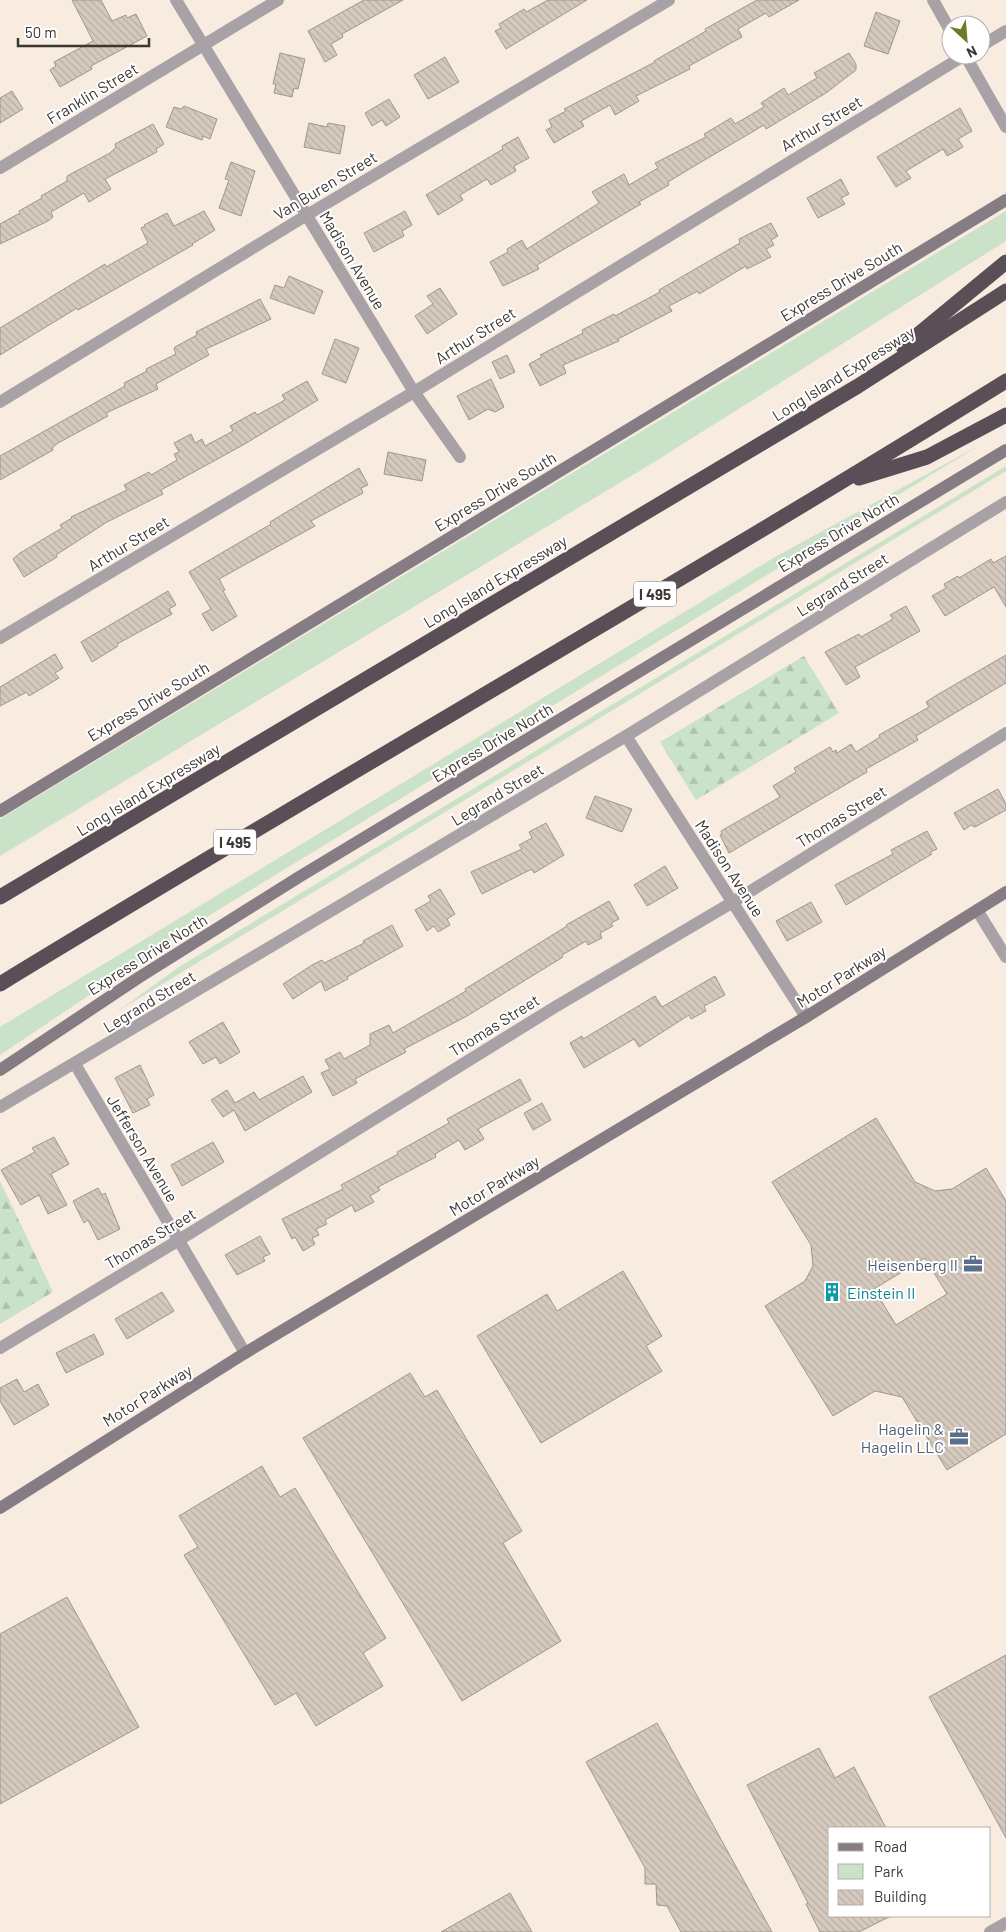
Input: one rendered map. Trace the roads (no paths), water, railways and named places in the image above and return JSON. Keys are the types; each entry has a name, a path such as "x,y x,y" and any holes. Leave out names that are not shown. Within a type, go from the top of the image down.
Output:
{"highway":[{"path":"858,386 1006,262"},
{"name":"Long Island Expressway","path":"0,897 858,386 1006,291"},
{"name":"I 495","path":"0,984 161,886 838,485 1006,380"},
{"path":"838,485 927,458 1006,415"}],"main road":[{"name":"Express Drive South","path":"0,810 1006,200"},
{"name":"Express Drive North","path":"0,1070 90,1009 299,877 1006,450"},
{"name":"Motor Parkway","path":"0,1508 245,1353 806,1017 1006,892"}],"street":[{"name":"Madison Avenue","path":"176,0 414,392 460,457"},
{"name":"Franklin Street","path":"0,168 278,0"},
{"name":"Van Buren Street","path":"0,402 307,215 669,0"},
{"path":"932,0 941,15"},
{"path":"991,40 1006,31"},
{"name":"Arthur Street","path":"0,638 414,392 949,65"},
{"path":"971,65 1006,127"},
{"name":"Legrand Street","path":"0,1108 626,736 1006,502"},
{"name":"Thomas Street","path":"0,1348 179,1240 554,1007 733,902 1006,733"},
{"name":"Madison Avenue","path":"626,736 806,1017"},
{"path":"977,910 1006,957"},
{"name":"Jefferson Avenue","path":"75,1064 122,1147 245,1353"},
{"path":"990,1932 1006,1923"}],"place":[{"name":"Heisenberg II","path":"973,1264"},
{"name":"Einstein II","path":"832,1292"},
{"name":"Hagelin & Hagelin LLC","path":"959,1437"}]}
